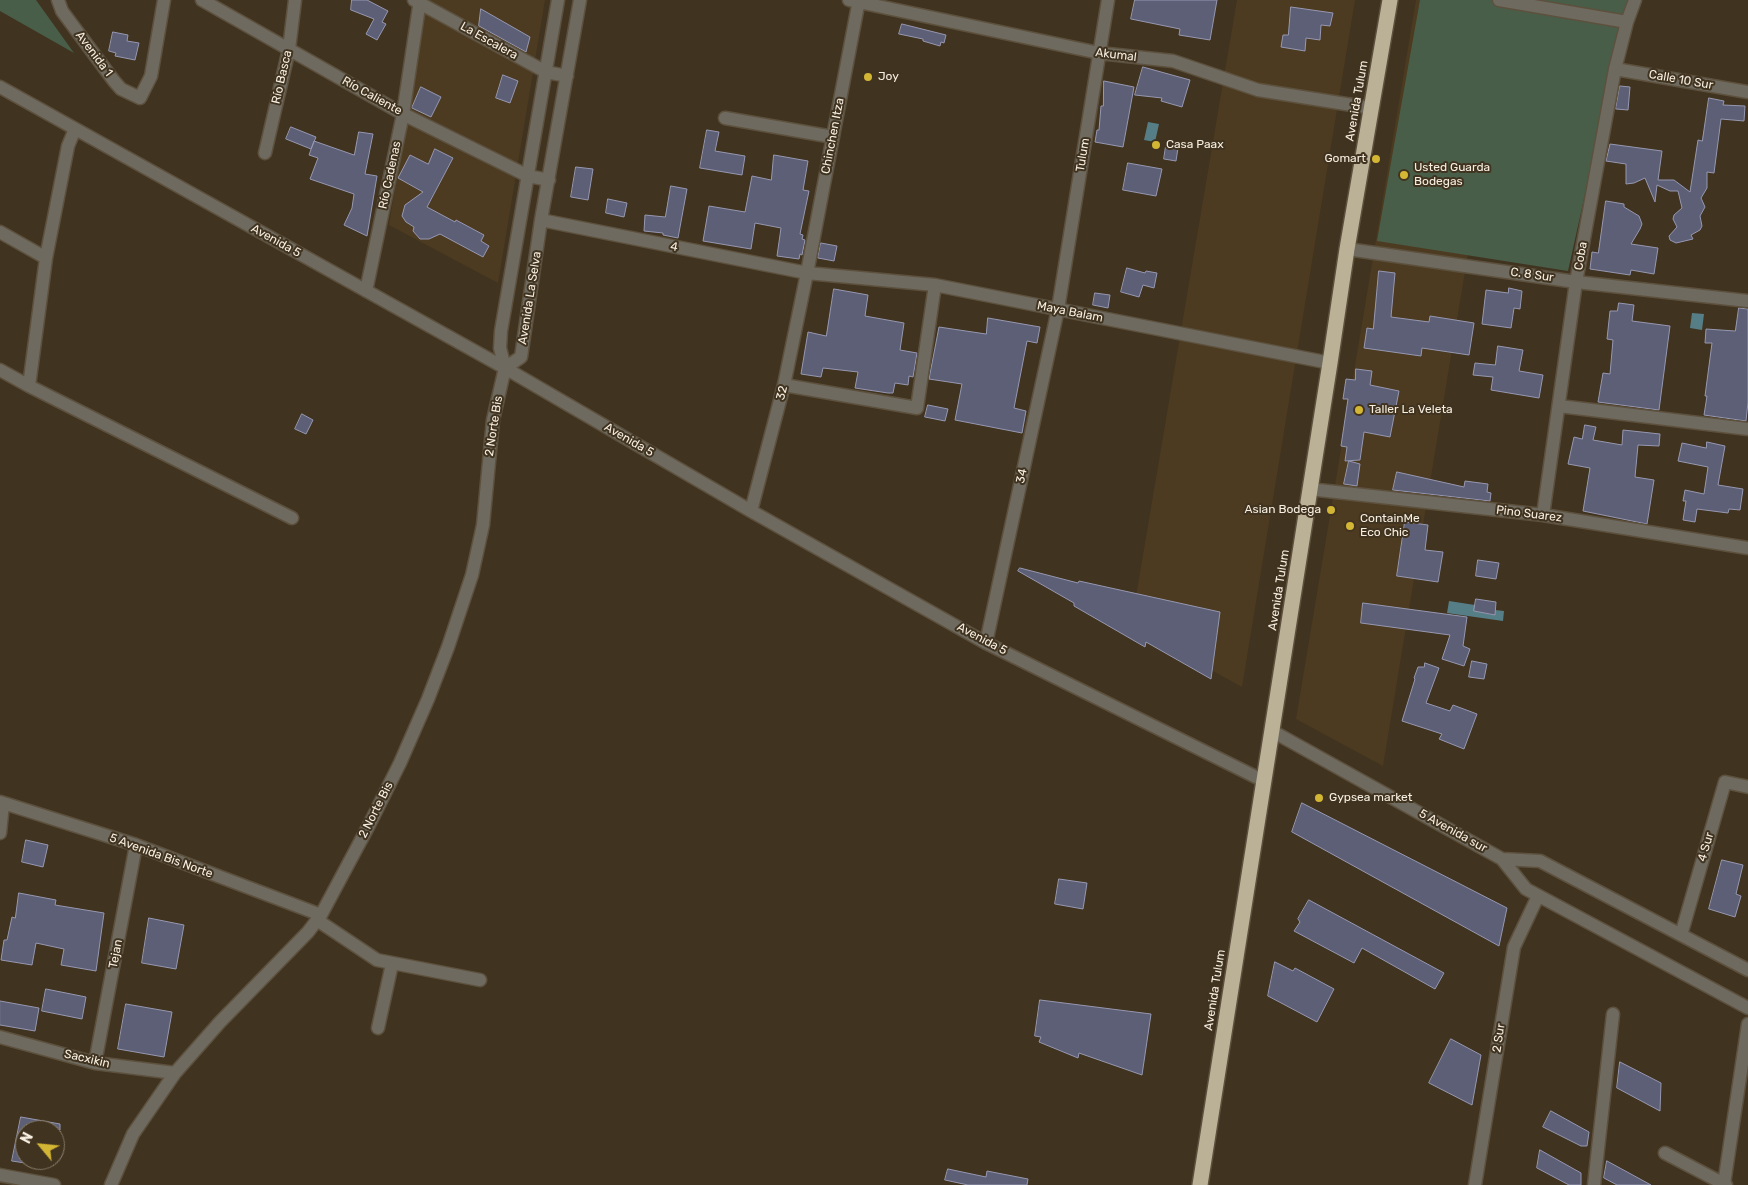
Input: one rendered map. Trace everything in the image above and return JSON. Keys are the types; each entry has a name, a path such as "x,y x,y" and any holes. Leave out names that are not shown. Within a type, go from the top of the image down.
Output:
{"highway":[{"name":"Avenida Tulum","path":"1200,1185 1347,249 1390,0"}],"street":[{"name":"Avenida 1","path":"58,0 62,11 114,81 121,89 140,98 151,76 164,0"},
{"name":"Río Caliente","path":"202,0 403,114 528,176 548,180"},
{"name":"Río Basca","path":"265,153 289,49 295,0"},
{"name":"Avenida La Selva","path":"558,0 502,331 500,348 505,368 520,356 541,220 580,0"},
{"name":"Tulum","path":"1058,309 1108,0"},
{"path":"1499,0 1627,22"},
{"name":"Coba","path":"1543,515 1576,282 1615,69 1627,22 1635,0"},
{"name":"La Escalera","path":"418,1 546,72 566,76"},
{"name":"Río Cadenas","path":"366,291 403,114 418,1"},
{"name":"Akumal","path":"856,1 1099,53 1173,61 1258,90 1371,108"},
{"name":"Chinchen Itza","path":"807,273 856,1"},
{"name":"Calle 10 Sur","path":"1615,69 1748,92"},
{"name":"Avenida 5","path":"0,87 505,368 751,511 986,643 1264,781"},
{"path":"725,118 832,137"},
{"path":"29,386 46,258 68,146 75,129"},
{"name":"4","path":"541,220 807,273"},
{"path":"0,232 46,258"},
{"name":"C. 8 Sur","path":"1347,249 1576,282 1748,301"},
{"name":"Maya Balam","path":"807,273 935,285 1330,363"},
{"name":"32","path":"751,511 784,385 807,273"},
{"path":"784,385 918,408 935,285"},
{"name":"34","path":"986,643 1058,309"},
{"name":"2 Norte Bis","path":"111,1185 133,1134 175,1073 220,1022 319,918 400,764 448,647 472,575 482,525 493,420 505,368"},
{"path":"0,370 292,518"},
{"path":"1559,406 1748,429"},
{"name":"Pino Suarez","path":"1309,489 1543,515 1748,548"},
{"name":"5 Avenida sur","path":"1272,731 1502,859"},
{"name":"4 Sur","path":"1681,935 1725,782 1748,787"},
{"path":"0,833 2,803"},
{"name":"5 Avenida Bis Norte","path":"2,803 136,845 319,918 368,956 377,960 480,980"},
{"name":"Tejan","path":"95,1063 136,845"},
{"path":"1502,859 1526,889 1748,1008"},
{"path":"1502,859 1540,861 1748,970"},
{"name":"2 Sur","path":"1475,1185 1514,947 1538,896"},
{"path":"378,1028 392,964"},
{"path":"1594,1185 1613,1014"},
{"path":"1665,1153 1725,1184 1748,1024"},
{"name":"Sacxikin","path":"0,1037 95,1063 175,1073"},
{"path":"0,1175 54,1185"}],"shaded area":[{"path":"426,0 545,0 498,283 389,225"},
{"path":"1237,0 1355,0 1242,687 1131,626"},
{"path":"1416,0 1510,0 1383,766 1296,719"}],"green space":[{"path":"0,0 36,0 74,53 0,11"},
{"path":"1420,0 1628,0 1568,271 1377,241"}],"water":[{"path":"1148,122 1159,124 1155,142 1144,140"},
{"path":"1692,313 1704,314 1702,330 1690,328"},
{"path":"1449,601 1475,605 1475,611 1494,615 1495,610 1504,611 1503,621 1447,613"}],"building":[{"path":"352,0 367,0 388,11 382,22 386,24 377,40 366,34 374,19 351,10"},
{"path":"1135,0 1217,0 1210,40 1179,35 1180,29 1131,19"},
{"path":"1291,7 1333,13 1330,26 1321,25 1320,40 1306,38 1305,51 1281,47 1283,35 1288,35"},
{"path":"481,9 530,37 526,52 479,26"},
{"path":"902,24 946,35 944,43 941,42 940,46 923,41 923,39 899,34"},
{"path":"113,32 128,35 127,41 139,43 135,60 115,56 116,53 109,51"},
{"path":"1143,67 1190,80 1182,107 1161,101 1162,98 1135,95"},
{"path":"503,75 518,81 510,103 496,98"},
{"path":"1104,81 1134,87 1123,147 1095,142 1097,130 1099,130 1101,106 1103,106"},
{"path":"1620,86 1630,87 1628,110 1616,109"},
{"path":"421,87 441,97 431,117 412,108"},
{"path":"1709,98 1724,101 1723,105 1745,106 1744,121 1721,119 1714,173 1707,172 1707,188 1701,198 1705,207 1700,216 1702,226 1700,230 1691,235 1693,239 1676,243 1670,240 1669,236 1677,227 1673,219 1674,215 1682,208 1678,191 1670,191 1657,185 1655,202 1645,178 1626,184 1626,164 1606,161 1610,144 1662,151 1658,180 1674,180 1690,192 1698,140 1702,141"},
{"path":"291,127 316,137 311,149 286,139"},
{"path":"707,130 719,132 715,151 745,156 742,175 700,168"},
{"path":"359,132 373,134 365,174 377,176 367,236 344,225 352,208 354,194 310,179 318,158 309,155 314,141 354,155"},
{"path":"1166,146 1178,148 1176,161 1164,159"},
{"path":"435,149 453,158 427,207 484,235 481,241 489,246 483,257 440,234 429,239 420,239 413,231 414,227 406,222 402,216 405,205 423,192 398,178 410,155 428,164"},
{"path":"774,155 808,161 803,190 809,191 800,234 803,235 802,239 805,240 802,255 800,254 799,259 777,256 781,228 755,223 751,249 703,241 709,206 745,212 752,176 771,180"},
{"path":"1128,163 1162,169 1156,196 1123,190"},
{"path":"576,167 593,169 588,200 571,197"},
{"path":"671,186 687,189 678,238 663,235 663,233 644,231 645,215 665,217"},
{"path":"608,199 627,203 624,217 606,213"},
{"path":"1606,201 1624,204 1624,207 1639,216 1642,224 1631,244 1658,248 1654,274 1631,270 1630,275 1590,269 1592,252 1598,253"},
{"path":"821,243 837,246 834,261 818,258"},
{"path":"1127,268 1145,273 1146,271 1157,273 1154,288 1143,285 1139,297 1121,292"},
{"path":"1379,271 1395,273 1391,317 1429,322 1430,316 1474,323 1469,355 1422,348 1421,356 1364,348 1367,328 1373,329"},
{"path":"1509,288 1522,291 1520,309 1514,308 1511,328 1482,324 1486,290 1508,293"},
{"path":"834,289 868,295 865,316 904,323 900,350 917,353 913,377 909,376 908,385 895,383 893,393 888,393 855,388 858,372 823,368 821,377 801,374 808,332 826,336"},
{"path":"1095,293 1110,295 1108,308 1093,305"},
{"path":"1619,303 1634,305 1632,321 1670,326 1659,410 1598,402 1603,373 1610,374 1613,340 1607,339 1610,311 1617,311"},
{"path":"1739,308 1748,309 1748,402 1746,421 1704,415 1712,343 1705,343 1706,329 1735,331"},
{"path":"988,318 1040,327 1037,343 1027,341 1014,408 1026,411 1022,433 955,420 962,384 929,379 939,327 986,334"},
{"path":"1498,346 1523,350 1519,371 1543,375 1539,398 1491,390 1493,377 1473,375 1475,363 1495,365"},
{"path":"1356,369 1372,371 1370,385 1399,391 1390,437 1364,432 1360,460 1345,461 1347,447 1341,446 1348,399 1343,399 1346,379 1355,380"},
{"path":"928,405 948,409 945,421 925,417"},
{"path":"302,414 313,420 306,434 295,429"},
{"path":"1585,425 1596,427 1593,440 1622,445 1623,430 1660,434 1659,446 1638,445 1635,477 1654,480 1647,524 1583,511 1590,468 1568,464 1574,437 1582,439"},
{"path":"1707,442 1725,446 1718,485 1743,489 1740,510 1729,509 1728,513 1697,509 1695,522 1683,520 1686,501 1683,501 1685,490 1704,494 1708,467 1678,461 1682,443 1706,448"},
{"path":"1349,461 1360,464 1357,486 1344,484"},
{"path":"1397,472 1464,487 1465,481 1488,484 1487,492 1491,493 1490,501 1393,490"},
{"path":"1405,522 1428,525 1425,550 1443,552 1438,582 1397,576"},
{"path":"1478,560 1499,563 1496,579 1476,576"},
{"path":"1020,568 1078,583 1079,581 1220,612 1211,679 1146,642 1145,647 1074,606 1074,603 1018,571"},
{"path":"1476,599 1496,602 1495,615 1474,611"},
{"path":"1363,603 1467,617 1463,646 1470,649 1464,666 1442,659 1450,635 1361,623"},
{"path":"1472,661 1487,664 1484,679 1469,677"},
{"path":"1425,663 1439,668 1426,703 1450,711 1453,705 1477,714 1464,749 1439,739 1442,734 1402,721 1418,667 1424,667"},
{"path":"1302,803 1507,908 1499,946 1292,832"},
{"path":"26,840 48,845 43,867 22,862"},
{"path":"1722,860 1743,865 1736,894 1741,896 1735,917 1709,909"},
{"path":"1059,879 1087,883 1083,909 1055,904"},
{"path":"19,893 56,900 55,905 104,913 96,971 61,965 64,949 36,943 32,965 1,960 4,940 7,940 12,917 15,918"},
{"path":"1309,900 1444,973 1435,989 1362,948 1354,963 1294,931 1300,922 1298,919"},
{"path":"149,918 184,925 176,969 142,963"},
{"path":"1275,962 1293,971 1295,968 1334,989 1317,1022 1268,996"},
{"path":"46,989 86,997 82,1019 42,1011"},
{"path":"1040,1000 1151,1014 1142,1075 1079,1053 1078,1058 1039,1042 1041,1037 1035,1036"},
{"path":"0,1001 39,1008 35,1031 0,1025"},
{"path":"126,1004 172,1012 164,1057 118,1049"},
{"path":"1451,1039 1481,1055 1472,1105 1429,1083"},
{"path":"1620,1062 1661,1083 1660,1111 1617,1088"},
{"path":"1551,1111 1589,1132 1587,1146 1581,1146 1543,1127"},
{"path":"21,1117 38,1120 20,1120"},
{"path":"15,1146 15,1161 12,1161"},
{"path":"1540,1150 1581,1173 1581,1185 1569,1185 1537,1168"},
{"path":"1607,1161 1651,1185 1617,1185 1604,1178"},
{"path":"948,1169 986,1177 987,1171 1028,1179 1027,1185 968,1185 945,1180"}],"place":[{"name":"Joy","path":"868,77"},
{"name":"Casa Paax","path":"1156,145"},
{"name":"Gomart","path":"1376,159"},
{"name":"Usted Guarda Bodegas","path":"1404,175"},
{"name":"Taller La Veleta","path":"1359,410"},
{"name":"Asian Bodega","path":"1331,510"},
{"name":"ContainMe Eco Chic","path":"1350,526"},
{"name":"Gypsea market","path":"1319,798"}]}
